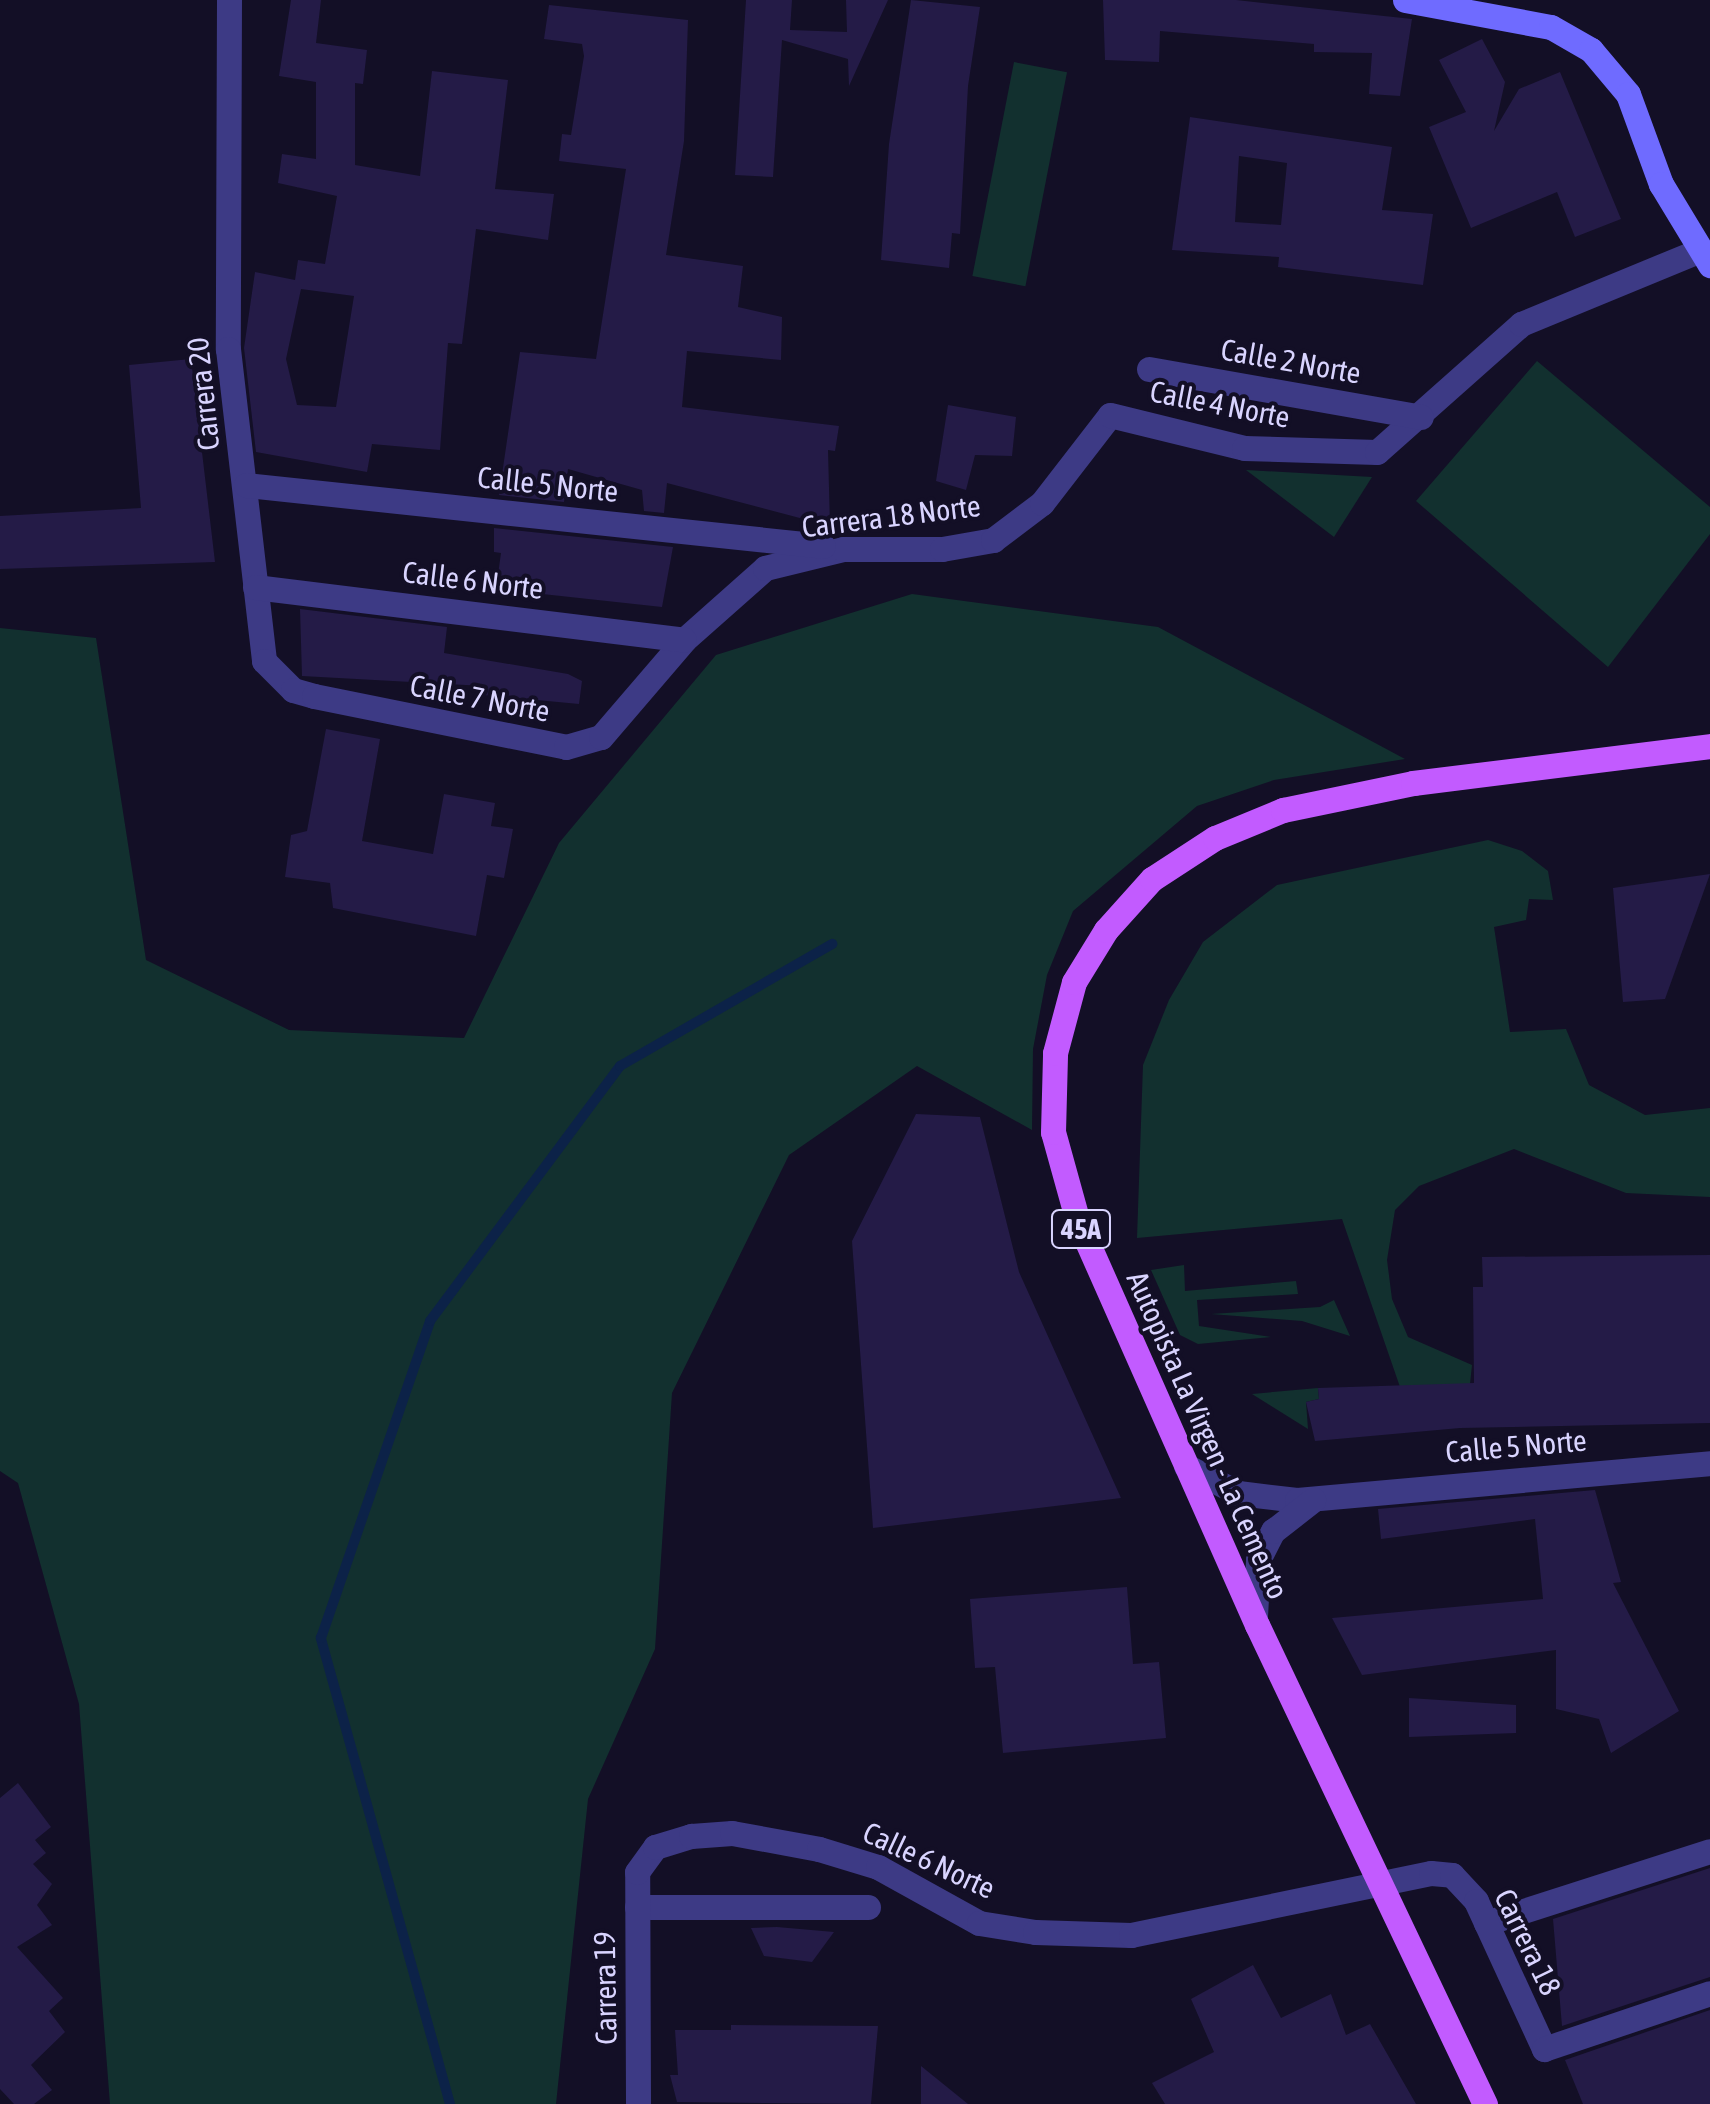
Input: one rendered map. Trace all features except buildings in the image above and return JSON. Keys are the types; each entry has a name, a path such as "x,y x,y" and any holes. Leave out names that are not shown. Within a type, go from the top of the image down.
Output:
{"main road":[{"name":"Autopista La Virgen - La Cemento","path":"1485,2104 1453,2047 1385,1887 1256,1625 1078,1222 1054,1132 1055,1052 1074,982 1106,930 1152,879 1215,838 1283,810 1414,783 1710,746"}],"street":[{"name":"Carrera 20","path":"229,0 224,248 255,587 270,673 293,690 368,710"},
{"path":"1405,0 1552,27 1590,50 1628,94 1662,184 1704,258 1521,324 1421,417"},
{"name":"Calle 2 Norte","path":"1149,369 1421,417"},
{"name":"Calle 4 Norte","path":"1110,415 1244,448 1377,452 1421,417"},
{"name":"Carrera 18 Norte","path":"580,744 601,736 684,640 765,568 843,549 942,549 993,540 1042,503 1110,415"},
{"name":"Calle 5 Norte","path":"246,485 843,549"},
{"name":"Calle 6 Norte","path":"255,587 684,640"},
{"name":"Calle 7 Norte","path":"368,710 566,747 580,744"},
{"name":"Calle 5 Norte","path":"1186,1466 1211,1482 1267,1500 1710,1463"},
{"name":"Calle 5 Norte","path":"1256,1625 1252,1592 1266,1545 1297,1508 1326,1494"},
{"name":"Calle 6 Norte","path":"636,1872 655,1847 691,1836 732,1834 819,1848 878,1868 979,1923 1131,1935 1385,1887"},
{"path":"1486,1923 1710,1852"},
{"name":"Carrera 19","path":"636,1872 638,2104"},
{"name":"Carrera 18","path":"1385,1887 1430,1873 1452,1875 1486,1923 1544,2050 1710,1993"},
{"path":"636,1907 868,1906"}],"green space":[{"path":"1014,62 1067,72 1025,286 972,276"},
{"path":"1537,361 1710,507 1710,534 1608,667 1416,501"},
{"path":"1246,470 1372,477 1334,537"},
{"path":"912,594 1158,627 1405,759 1274,780 1197,806 1073,911 1047,975 1033,1049 1032,1130 917,1066 789,1155 672,1393 655,1649 588,1799 556,2104 110,2104 79,1704 18,1483 0,1471 0,628 96,638 146,960 289,1030 464,1038 559,843 716,655"},
{"path":"1488,840 1522,851 1548,871 1553,900 1529,899 1526,920 1494,927 1510,1032 1566,1029 1589,1085 1645,1115 1710,1108 1710,1197 1626,1193 1514,1149 1419,1186 1395,1210 1387,1260 1392,1299 1408,1337 1472,1365 1470,1384 1400,1387 1342,1219 1137,1238 1143,1065 1169,1000 1203,942 1277,885"},
{"path":"1184,1265 1185,1291 1296,1281 1298,1294 1197,1300 1199,1326 1271,1337 1198,1344 1180,1335 1151,1270"},
{"path":"1334,1300 1350,1336 1302,1321 1211,1314 1320,1307"},
{"path":"1318,1388 1319,1399 1306,1402 1308,1429 1252,1394"}],"waterway":[{"path":"450,2104 321,1638 430,1321 620,1066 832,944"}]}
